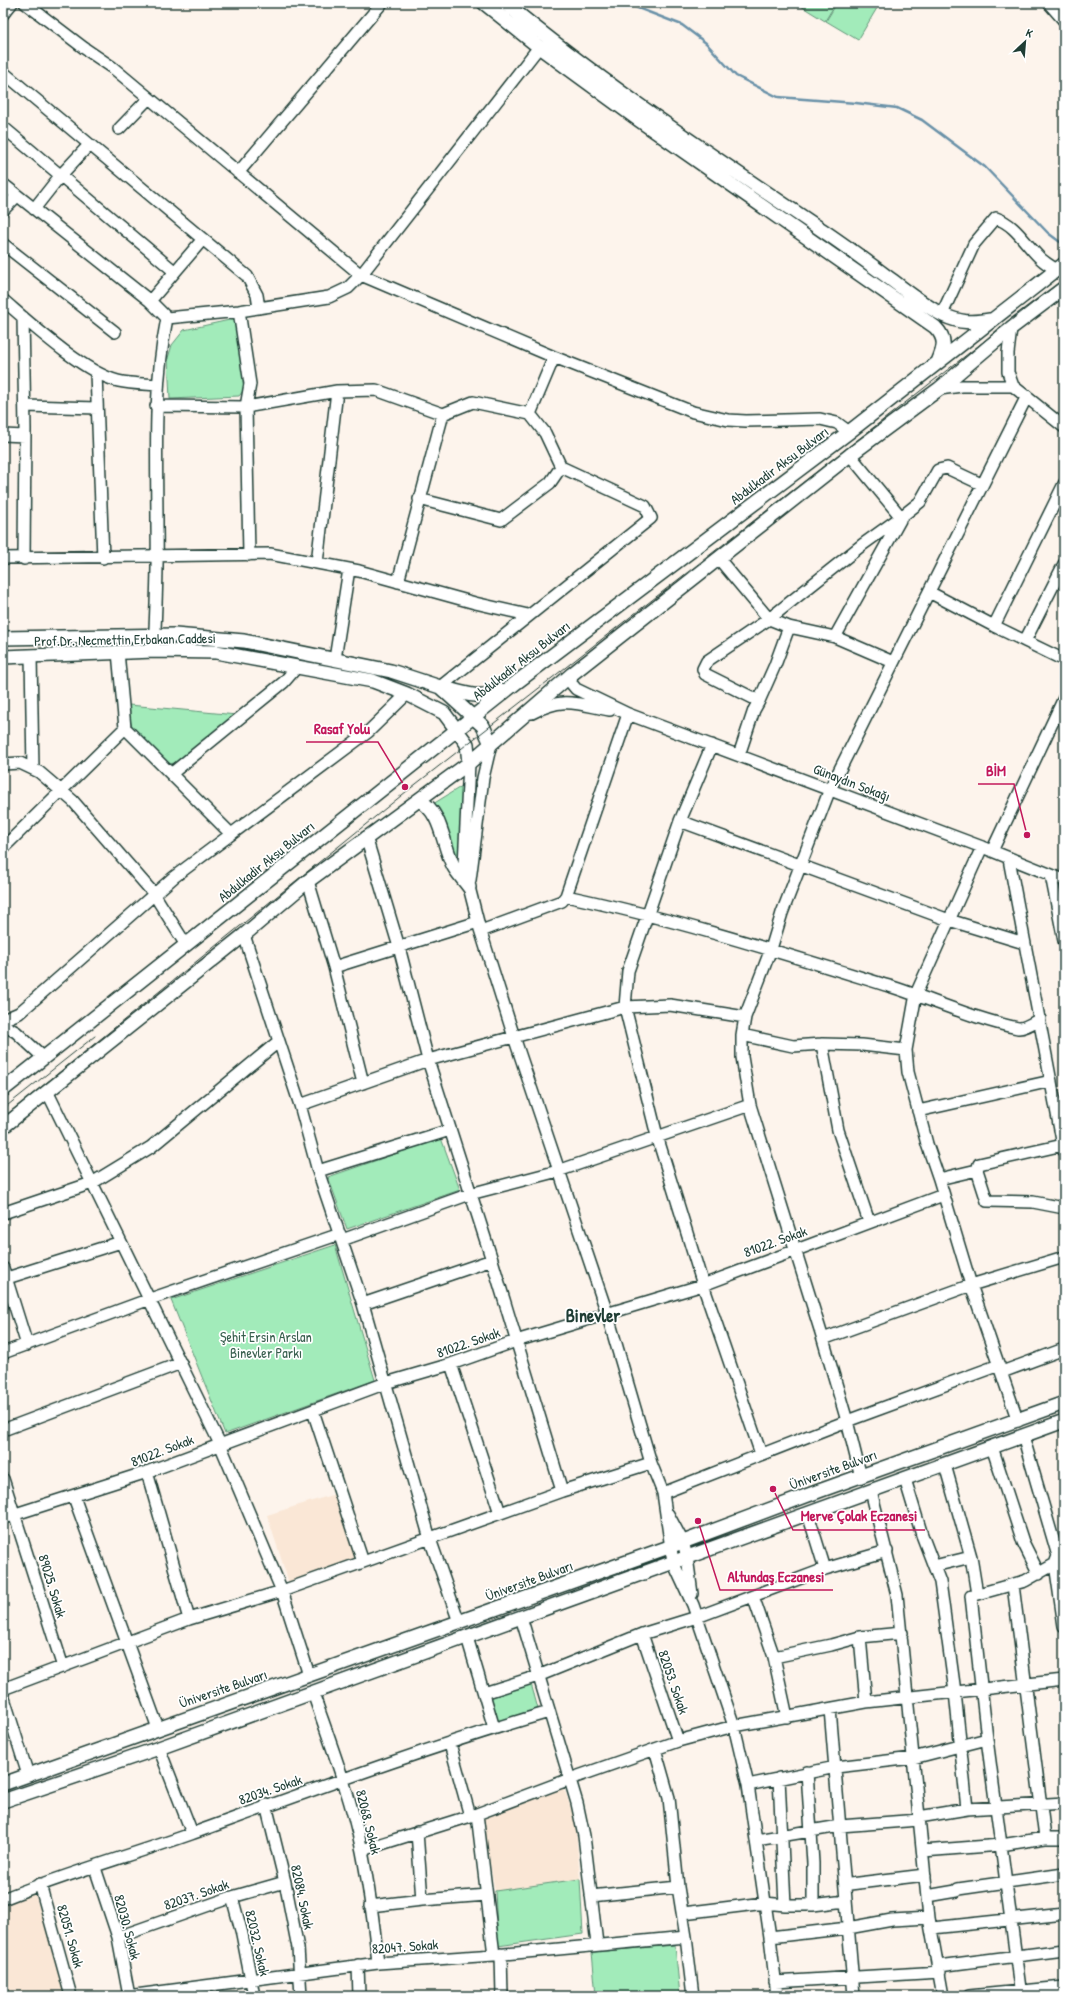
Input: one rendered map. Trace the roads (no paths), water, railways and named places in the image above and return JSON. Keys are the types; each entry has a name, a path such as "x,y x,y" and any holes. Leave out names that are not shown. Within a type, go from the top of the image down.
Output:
{"main road":[{"path":"484,3 538,47 942,334 944,343 937,364"},
{"path":"505,3 558,47 645,110 846,246 918,299 946,316 960,322 972,323 990,320"},
{"path":"1050,3 1064,18"},
{"name":"Abdulkadir Aksu Bulvarı","path":"3,1090 517,682 849,432 937,364 990,320 1060,267"},
{"path":"3,1127 48,1093 244,935 308,881 366,837 420,800 469,763 572,674 850,455 939,389 1011,328 1064,288"},
{"path":"1050,299 1064,296"},
{"path":"942,334 950,328 946,316"},
{"name":"Prof.Dr. Necmettin Erbakan Caddesi","path":"3,638 155,637 175,635 244,641 391,671 440,687 474,716 486,730 491,744"},
{"name":"Prof.Dr. Necmettin Erbakan Caddesi","path":"3,657 118,652 216,652 373,681 407,694 444,713 467,744 469,763"},
{"path":"440,687 472,696 485,696 495,693 517,682"},
{"path":"420,800 428,804 436,818 454,867 469,887"},
{"name":"Üniversite Bulvarı","path":"3,1784 683,1542 1064,1403"},
{"path":"3,1802 160,1748 1064,1421"}],"street":[{"path":"3,14 12,3"},
{"path":"25,3 84,48 112,67 361,275 554,357 687,410 709,416 746,421 820,418 837,423 849,432"},
{"path":"238,172 382,3"},
{"path":"3,184 150,301 168,318 239,311 328,297 348,288 361,275 538,47"},
{"path":"3,72 247,276 257,295 259,308"},
{"path":"119,129 149,98"},
{"path":"3,127 174,271"},
{"path":"34,209 60,176 89,145"},
{"path":"3,210 17,196"},
{"path":"946,316 974,244 996,218 1006,221 1013,227 1041,258 1060,267"},
{"path":"150,301 174,271 203,239"},
{"path":"3,244 115,332"},
{"path":"3,300 23,318 96,373 119,381 158,385"},
{"path":"239,311 250,384 246,406 250,555"},
{"path":"23,318 25,406 24,559"},
{"path":"154,652 158,556 156,406 163,341 168,318"},
{"path":"1011,328 1008,353 1008,372 1013,386 1064,427"},
{"path":"530,414 554,357"},
{"path":"96,373 103,558"},
{"path":"939,389 962,386 1013,386"},
{"path":"317,563 337,391"},
{"path":"156,406 246,406 337,391 382,391 443,414 473,402 530,414 545,432 561,467 645,506 651,518 440,687"},
{"path":"861,1477 847,1421 823,1339 750,1105 742,1057 742,1035 745,1017 771,949 782,913 830,789 1027,396"},
{"path":"25,406 97,408"},
{"path":"398,582 443,414"},
{"path":"3,435 25,436"},
{"path":"850,455 901,517"},
{"path":"419,499 501,520 550,482 561,467"},
{"path":"759,701 705,674 703,669 707,661 769,619 920,502 938,470 947,468 982,484"},
{"path":"994,626 1064,484"},
{"path":"835,637 901,517"},
{"path":"3,558 103,558 270,554 349,569 528,615"},
{"path":"719,559 769,619 789,627 835,637 893,662"},
{"path":"1025,641 1064,564"},
{"path":"335,659 349,569"},
{"path":"929,592 1064,660"},
{"path":"738,755 754,710 789,627"},
{"path":"118,652 126,728 231,834"},
{"path":"31,656 33,769"},
{"path":"171,774 284,682 298,667"},
{"path":"572,674 571,684 576,689 628,714"},
{"path":"3,1020 19,1013 154,894 231,834 368,732 407,694"},
{"path":"1018,1421 971,1285 943,1194 918,1111 908,1072 906,1050 916,994 949,920 1064,698"},
{"path":"520,719 546,705 566,701 628,714"},
{"path":"334,967 562,901 566,896 628,714"},
{"name":"Günaydın Sokağı","path":"628,714 830,789 1064,880"},
{"path":"3,848 126,728"},
{"path":"469,887 483,778 491,744"},
{"path":"712,746 680,821 628,971 625,1007 657,1136 703,1284 761,1454"},
{"path":"3,764 20,763 33,769 73,801 154,894 186,945"},
{"path":"469,763 464,864 469,887 479,926 514,1037 607,1313 651,1462 663,1493 669,1546 673,1562 693,1605 734,1726 748,1785 777,1996"},
{"path":"680,821 949,920 1024,943"},
{"path":"366,837 399,947 428,1060 492,1260 562,1491"},
{"path":"1009,859 1063,1148 980,1164 977,1170 987,1201 1033,1202 1064,1208"},
{"path":"1051,875 1064,941"},
{"path":"308,881 334,967 364,1083"},
{"path":"566,896 771,949 916,994 989,1020 1020,1028 1040,1019"},
{"path":"244,935 300,1105 318,1171 363,1304 430,1539 459,1622"},
{"path":"300,1105 428,1060 625,1007 670,1005 745,1017"},
{"path":"3,1025 16,1032 44,1057"},
{"path":"742,1035 793,1046 822,1044 862,1045 906,1050"},
{"path":"3,1213 92,1183 151,1146 279,1041"},
{"path":"822,1044 838,1130 869,1222"},
{"path":"918,1111 1051,1081"},
{"path":"48,1093 220,1444 282,1591 309,1675"},
{"path":"3,1353 150,1299 470,1194 558,1171 750,1105"},
{"path":"318,1171 450,1130"},
{"path":"939,1179 977,1170"},
{"name":"81022. Sokak","path":"3,1518 74,1497 147,1472 386,1383 451,1364 516,1341 703,1284 943,1194"},
{"path":"27,1345 5,1273 122,1242"},
{"path":"823,1339 971,1285 1064,1257"},
{"path":"363,1304 492,1260"},
{"path":"663,1493 847,1421 1064,1349"},
{"path":"3,1430 181,1363"},
{"path":"451,1364 500,1513"},
{"path":"313,1411 363,1562"},
{"path":"1022,1436 1059,1558 1064,1626"},
{"path":"992,1447 1023,1542 1039,1574"},
{"path":"3,1689 189,1619 282,1591 562,1491 651,1462"},
{"path":"945,1465 971,1557 977,1594"},
{"path":"147,1472 189,1619"},
{"name":"89025. Sokak","path":"3,1479 63,1667"},
{"path":"905,1479 922,1535 940,1582 955,1692 959,1746 967,1809"},
{"path":"871,1491 897,1595 902,1633 927,1896 943,1996"},
{"path":"74,1497 158,1728"},
{"path":"664,1509 683,1542 687,1557 693,1605"},
{"path":"808,1514 825,1569"},
{"path":"484,1693 538,1676 642,1634 697,1616 825,1569 887,1551"},
{"path":"934,1566 971,1557"},
{"path":"1021,1994 987,1739 971,1596 1013,1585 1039,1574 1059,1558"},
{"path":"1013,1585 1045,1838"},
{"path":"753,1596 774,1657 787,1717"},
{"path":"521,1618 570,1778 584,1836 598,1944"},
{"path":"774,1657 831,1645 860,1637 902,1633"},
{"name":"82053. Sokak","path":"642,1634 678,1741"},
{"path":"467,1637 494,1728"},
{"path":"860,1637 866,1702"},
{"path":"362,1850 473,1815 570,1778 678,1741 734,1726 866,1702 1064,1680"},
{"name":"82068. Sokak","path":"313,1693 343,1778 362,1850 378,1963"},
{"path":"3,1695 28,1775"},
{"path":"830,1709 836,1767 851,1976 854,1996"},
{"name":"82034. Sokak","path":"3,1899 40,1884 95,1868 343,1778 450,1744 494,1728 549,1712"},
{"path":"748,1785 836,1767 913,1758 987,1739"},
{"path":"450,1744 473,1815 497,1954 502,1996"},
{"path":"160,1748 192,1833"},
{"path":"655,1749 669,1798 678,1887 683,1913 693,1996"},
{"path":"807,1772 811,1832 813,1905"},
{"path":"779,1778 786,1905"},
{"path":"756,1840 783,1837 840,1826 919,1818 967,1809 1064,1803"},
{"name":"82084. Sokak","path":"266,1805 285,1882 298,1948 301,1996"},
{"path":"417,1832 422,1900"},
{"path":"923,1851 1001,1845 1045,1838 1064,1838"},
{"name":"82030. Sokak","path":"95,1868 118,1937 128,1996"},
{"path":"927,1896 956,1891 958,1889 1064,1874"},
{"path":"850,1884 925,1875"},
{"name":"82037. Sokak","path":"118,1937 232,1897 285,1882"},
{"name":"82051. Sokak","path":"40,1884 71,1996"},
{"path":"591,1896 678,1887"},
{"path":"370,1906 487,1895"},
{"name":"82032. Sokak","path":"232,1897 242,1934 254,1996"},
{"path":"683,1913 765,1903 813,1905 845,1901"},
{"path":"770,1937 848,1928 892,1920 931,1923 1011,1919 1064,1914"},
{"name":"82047. Sokak","path":"128,1996 358,1965 686,1937"},
{"path":"775,1982 939,1969 1064,1950"},
{"path":"358,1965 359,1996"},
{"path":"969,1996 1021,1994 1064,1987"}],"waterway":[{"path":"625,3 682,25 706,43 736,76 778,97 856,103 897,108 922,120 985,167 1048,233 1060,242"}],"tram line":[{"path":"3,1118 407,791 1064,279"},
{"path":"3,1109 95,1036"}],"place":[{"name":"Rasaf Yolu","path":"405,787"},
{"name":"BİM","path":"1027,835"},
{"name":"Merve Çolak Eczanesi","path":"773,1489"},
{"name":"Altundaş Eczanesi","path":"698,1521"}],"district":[{"name":"Binevler","path":"593,1315"}],"park label":[{"name":"Şehit Ersin Arslan Binevler Parkı","path":"266,1344"}]}
